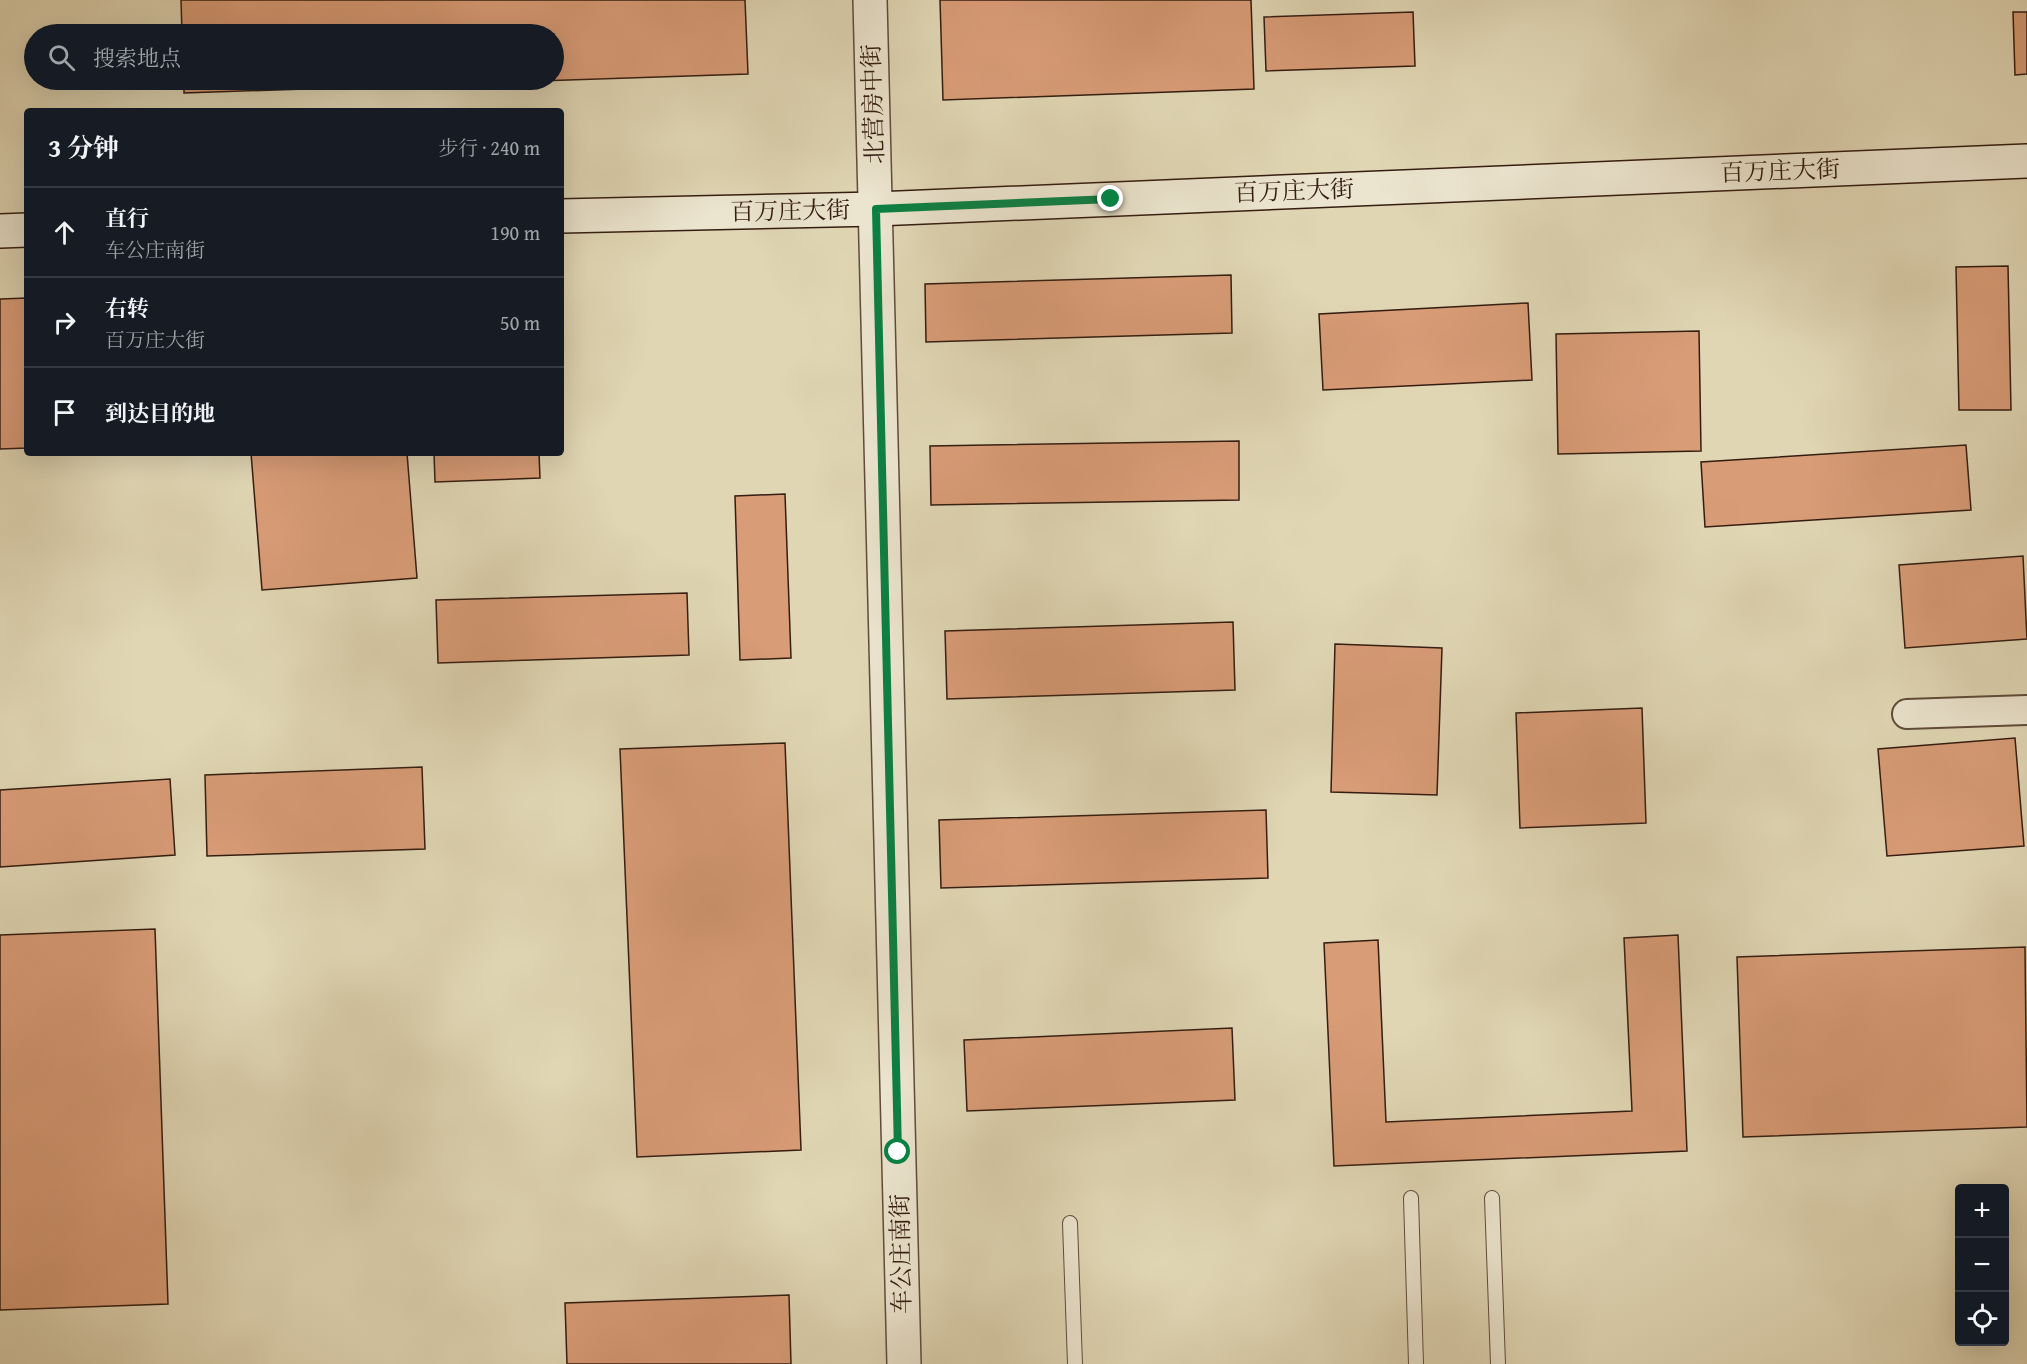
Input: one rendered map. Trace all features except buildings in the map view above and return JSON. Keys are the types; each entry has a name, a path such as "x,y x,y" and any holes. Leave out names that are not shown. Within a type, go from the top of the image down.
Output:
{"main road":[{"name":"北营房中街","path":"870,0 876,209"},
{"name":"百万庄大街","path":"564,216 876,209 2027,161"},
{"name":"车公庄南街","path":"876,209 904,1364"},
{"path":"0,231 24,230"}],"street":[{"path":"1907,714 2027,710"}],"lane":[{"path":"1411,1198 1416,1364"},
{"path":"1492,1198 1498,1364"},
{"path":"1070,1223 1075,1364"}],"route":[{"path":"898,1152 876,209 1111,199"}]}
